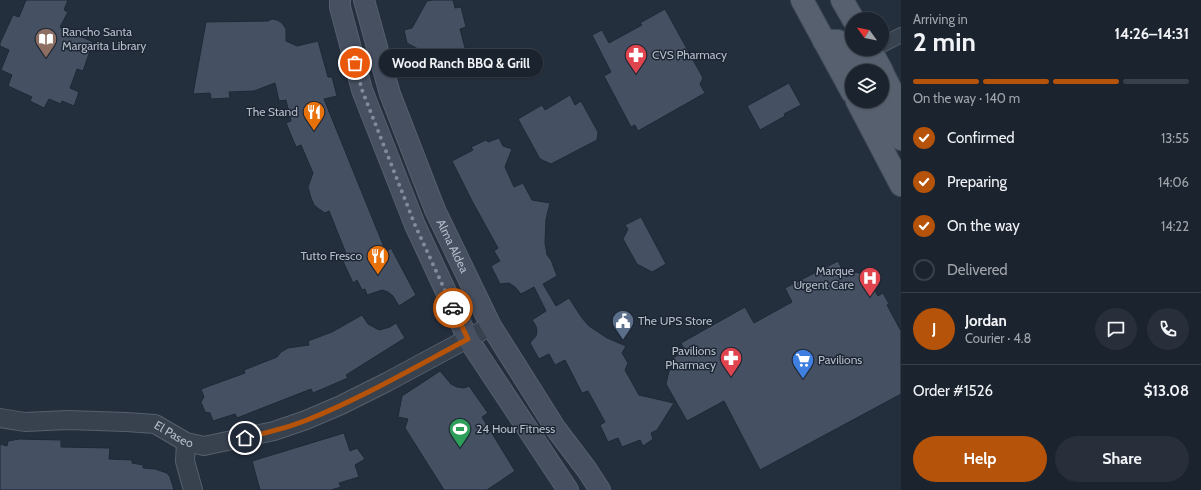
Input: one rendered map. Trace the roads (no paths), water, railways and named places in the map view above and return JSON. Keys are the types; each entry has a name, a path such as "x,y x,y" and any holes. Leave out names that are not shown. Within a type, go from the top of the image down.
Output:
{"main road":[{"name":"Alma Aldea","path":"340,0 340,7 362,90 415,225 468,339 568,490"},
{"name":"Alma Aldea","path":"364,0 390,94 434,210 491,326 556,429 600,490"},
{"path":"802,0 845,79"},
{"path":"842,0 849,12"},
{"path":"824,41 838,41 845,45 856,64"},
{"path":"889,85 901,109"},
{"path":"861,108 901,185"},
{"path":"881,108 901,139"}],"street":[{"path":"889,41 901,35"},
{"name":"El Paseo","path":"0,418 25,422 68,420 156,424 186,442 204,446 274,431 306,420 367,392 491,326"},
{"path":"186,442 185,461 193,490"}],"place":[{"name":"Rancho Santa Margarita Library","path":"46,58"},
{"name":"Wood Ranch BBQ & Grill","path":"355,63"},
{"name":"CVS Pharmacy","path":"636,74"},
{"name":"The Stand","path":"314,132"},
{"name":"Tutto Fresco","path":"378,276"},
{"name":"Marque Urgent Care","path":"870,298"},
{"name":"The UPS Store","path":"623,340"},
{"name":"Pavilions Pharmacy","path":"731,378"},
{"name":"Pavilions","path":"803,380"},
{"name":"24 Hour Fitness","path":"460,448"}]}
